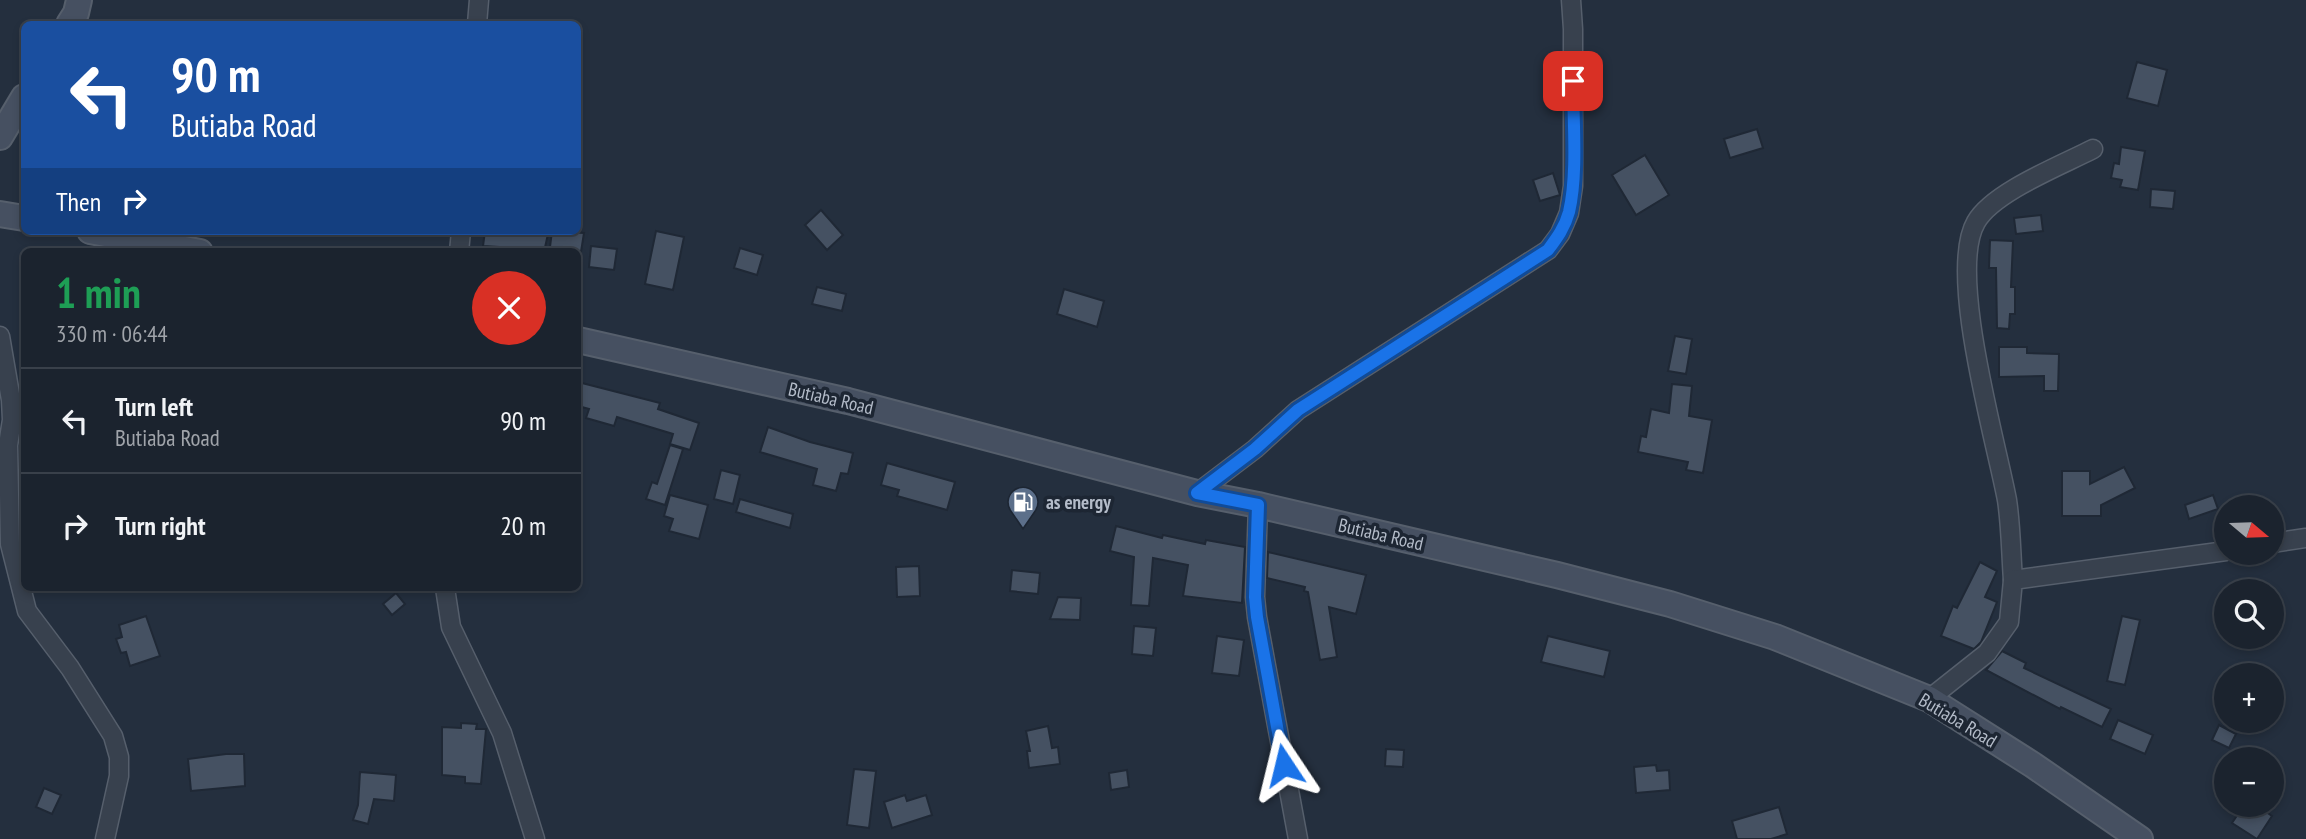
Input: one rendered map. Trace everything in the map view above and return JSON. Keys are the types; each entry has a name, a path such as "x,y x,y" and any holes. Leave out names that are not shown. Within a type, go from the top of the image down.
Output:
{"main road":[{"path":"71,21 79,0"},
{"path":"0,137 21,102"},
{"path":"0,214 21,218"},
{"path":"111,235 179,248"},
{"name":"Butiaba Road","path":"581,341 848,401 1197,493 1544,572 1670,604 1775,637 1929,699 2033,765 2140,839"}],"street":[{"path":"477,21 479,0"},
{"path":"1197,493 1255,449 1298,410 1548,250 1560,234 1569,213 1573,186 1571,0"},
{"path":"1929,699 1986,653 2009,622 2013,580 2007,503 1976,359 1967,265 1969,242 1976,222 1989,205 2010,191 2093,149"},
{"path":"0,336 12,420 8,445 5,545 27,611 70,668 113,736 119,757 119,776 105,839"},
{"path":"1258,505 1255,597 1257,617 1298,839"},
{"path":"2284,541 2306,538"},
{"path":"2013,580 2214,553"},
{"path":"446,591 452,627 502,733 535,839"}],"building":[{"path":"2137,62 2167,70 2158,106 2127,98"},
{"path":"1757,129 1763,148 1730,158 1724,139"},
{"path":"2121,147 2145,151 2138,190 2120,187 2122,180 2111,178 2114,163 2119,164"},
{"path":"1645,155 1669,195 1636,215 1612,175"},
{"path":"1553,173 1560,195 1540,201 1533,180"},
{"path":"2151,189 2175,191 2173,209 2150,207"},
{"path":"821,210 843,235 827,250 805,225"},
{"path":"2041,215 2043,231 2016,234 2014,218"},
{"path":"656,231 684,237 673,290 645,284"},
{"path":"584,233 581,252 581,248 550,247 552,235"},
{"path":"484,235 548,235 545,248 483,246"},
{"path":"1990,240 2013,241 2011,287 2015,287 2015,314 2010,314 2009,329 1997,328 1996,268 1989,268"},
{"path":"591,246 617,249 614,270 589,267"},
{"path":"740,248 763,255 757,275 734,268"},
{"path":"817,287 846,294 842,311 812,304"},
{"path":"1064,289 1104,301 1097,327 1057,314"},
{"path":"1675,336 1692,339 1686,374 1668,371"},
{"path":"1999,347 2027,347 2027,353 2059,354 2058,391 2044,391 2044,376 1999,377"},
{"path":"581,383 660,403 658,409 699,423 690,450 670,444 673,434 617,417 614,426 586,418 589,409 581,407"},
{"path":"1672,384 1692,386 1689,416 1712,420 1703,473 1686,470 1688,462 1638,452 1641,436 1646,437 1651,409 1669,413"},
{"path":"768,427 853,453 848,474 841,473 836,491 813,485 817,469 760,452"},
{"path":"670,445 683,449 665,505 646,499 652,482 657,484"},
{"path":"887,463 955,482 947,510 897,496 899,490 881,485"},
{"path":"2124,467 2135,488 2101,505 2101,516 2062,516 2062,471 2090,471 2090,484"},
{"path":"721,470 740,475 733,504 714,499"},
{"path":"670,495 708,505 699,539 669,531 673,519 664,516"},
{"path":"2213,495 2214,498 2214,510 2189,519 2185,505"},
{"path":"740,499 793,514 790,528 736,512"},
{"path":"1116,526 1162,538 1163,535 1205,544 1206,540 1245,547 1242,603 1183,596 1188,565 1153,558 1149,606 1131,605 1134,557 1110,551"},
{"path":"1268,552 1366,575 1356,614 1329,607 1337,657 1320,660 1308,592 1304,591 1305,587 1267,578"},
{"path":"1980,562 1997,571 1985,597 1997,602 1981,642 1974,649 1941,636 1953,606 1957,608"},
{"path":"919,566 920,596 897,597 896,567"},
{"path":"1012,570 1040,573 1038,594 1010,591"},
{"path":"396,593 405,604 392,615 383,604"},
{"path":"1058,597 1081,598 1080,620 1050,619"},
{"path":"146,616 160,656 130,666 126,652 121,653 116,639 122,637 119,625"},
{"path":"2122,616 2140,620 2125,685 2107,681"},
{"path":"1134,626 1156,628 1153,656 1132,654"},
{"path":"1217,636 1244,640 1239,676 1212,673"},
{"path":"1548,636 1610,651 1604,677 1541,662"},
{"path":"2002,651 2026,663 2024,668 2111,709 2102,727 2061,707 2060,709 1986,670"},
{"path":"2118,720 2153,735 2145,754 2110,739"},
{"path":"461,723 477,724 476,729 486,729 481,784 465,783 465,777 442,775 442,727 461,728"},
{"path":"1048,726 1052,748 1058,747 1060,764 1029,768 1027,751 1030,751 1026,731"},
{"path":"2215,733 2236,734 2230,747 2212,740"},
{"path":"1386,749 1404,750 1403,767 1385,766"},
{"path":"244,754 245,786 191,791 188,759"},
{"path":"1656,765 1657,771 1669,770 1670,790 1636,793 1634,767"},
{"path":"854,769 876,771 869,828 847,825"},
{"path":"1127,770 1129,787 1111,790 1109,773"},
{"path":"360,772 396,775 394,801 374,799 368,824 353,820 358,805"},
{"path":"44,788 61,795 52,814 36,807"},
{"path":"905,795 907,801 926,795 932,815 892,828 884,802"},
{"path":"1779,807 1787,834 1771,839 1737,839 1732,821"},
{"path":"2236,817 2271,817 2257,839 2232,823"}],"place":[{"name":"as energy","path":"1023,529"}],"route":[{"path":"1284,765 1257,617 1255,597 1258,505 1197,493 1255,449 1298,410 1548,250 1560,234 1569,213 1573,186 1573,81"}]}
